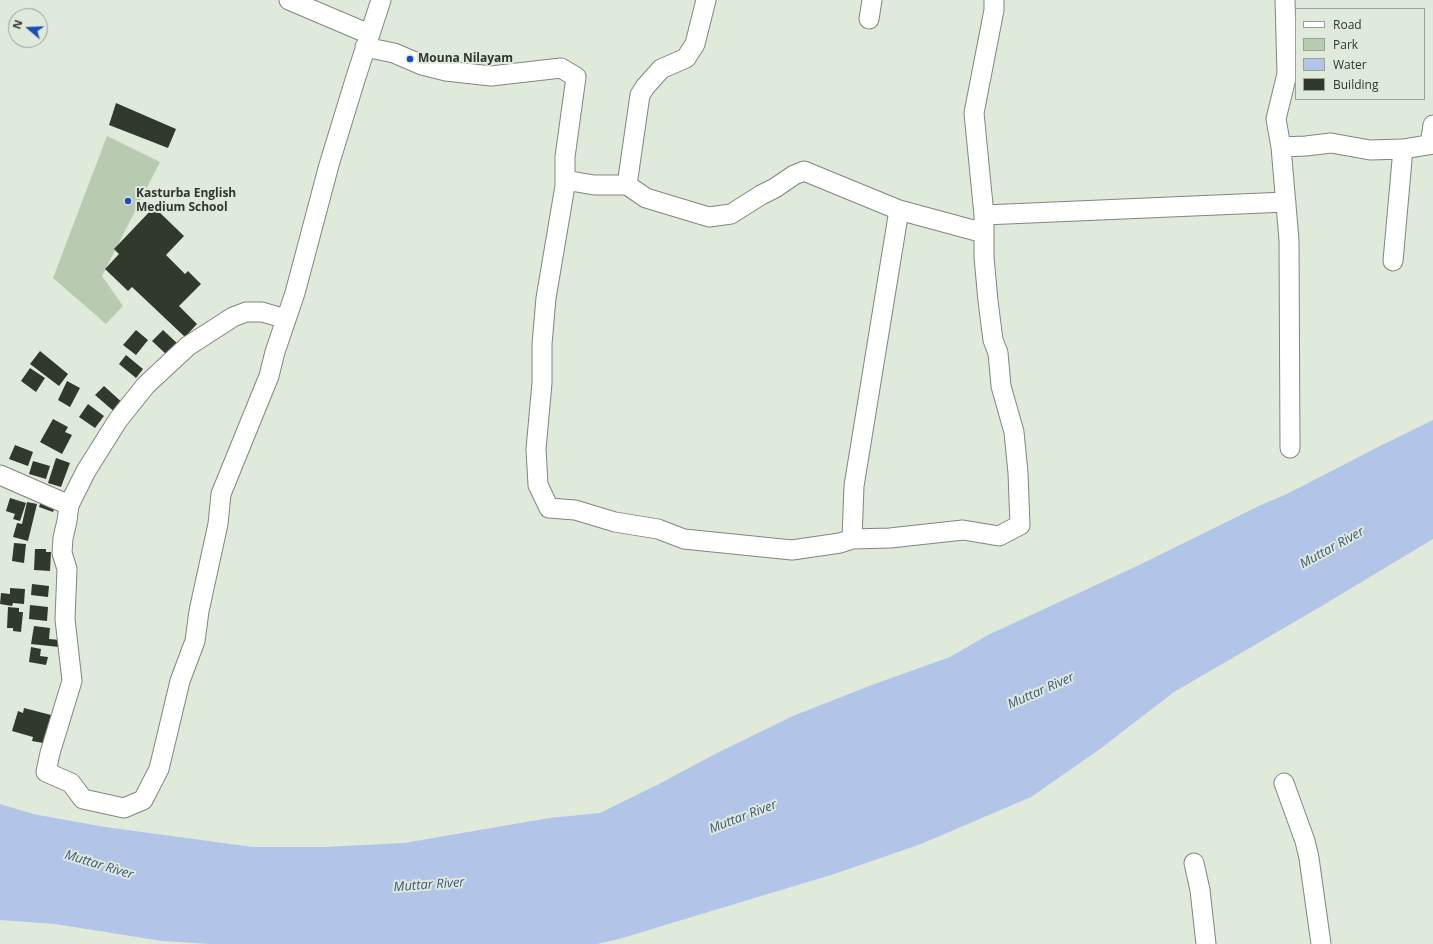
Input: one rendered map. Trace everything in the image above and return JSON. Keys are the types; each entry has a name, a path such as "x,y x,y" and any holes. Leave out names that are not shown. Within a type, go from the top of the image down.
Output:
{"street":[{"path":"289,0 367,40 422,65 446,71 491,76 561,68 576,77 565,156 565,180 546,298 542,344 542,382 536,449 538,485 549,508 576,510 615,522 658,529 684,539 792,550 852,540 890,538 963,530 1000,536 1020,525 1014,432 1001,386 998,353 993,340 988,301 984,257 984,224 974,113 994,10 994,0"},
{"path":"286,319 262,312 246,312 233,317 188,346 146,385 118,420 89,466 69,505 68,521 63,538 62,553 67,569 65,619 72,681 50,753 46,772 71,783 83,798 124,808 143,800 159,769 180,682 195,641 199,611 218,524 221,494 269,376 275,352 295,293 329,165 367,40 381,0"},
{"path":"627,185 640,95 661,69 686,58 695,44 706,0"},
{"path":"869,19 872,0"},
{"path":"1285,0 1287,74 1276,118 1289,240 1290,448"},
{"path":"1280,147 1331,144 1370,150 1403,149 1431,144 1433,125"},
{"path":"1393,261 1403,149"},
{"path":"565,180 594,184 627,185 646,198 709,217 730,214 775,188 794,175 804,171 899,210 984,224 1286,202"},
{"path":"852,540 854,486 899,210"},
{"path":"0,475 69,505"},
{"path":"1284,783 1305,841 1309,858 1321,944"},
{"path":"1194,863 1200,895 1206,944"}],"green space":[{"path":"107,136 160,162 102,276 123,306 106,324 53,278"}],"water":[{"name":"Muttar River","path":"1433,420 1433,539 1174,692 1100,749 1031,797 921,844 834,874 619,939 597,944 211,944 162,941 55,924 0,920 0,804 33,814 105,827 253,847 324,847 404,843 549,818 600,813 793,716 869,686 950,657 988,635 1287,494"}],"building":[{"path":"116,103 176,129 168,148 109,125"},
{"name":"Kasturba English Medium School","path":"154,207 184,236 166,255 185,274 188,271 201,284 179,306 197,324 185,337 132,287 128,291 105,269 119,254 114,249"},
{"path":"136,330 148,340 136,355 123,345"},
{"path":"163,330 178,344 167,355 152,341"},
{"path":"40,351 68,374 59,386 30,364"},
{"path":"126,355 143,369 136,378 119,364"},
{"path":"30,368 45,378 36,392 21,381"},
{"path":"67,381 80,388 70,407 58,400"},
{"path":"104,386 125,405 117,414 95,395"},
{"path":"88,404 104,416 95,428 79,417"},
{"path":"53,419 68,427 65,432 72,435 62,454 40,442"},
{"path":"15,445 33,452 28,466 9,459"},
{"path":"56,458 70,463 61,487 48,483"},
{"path":"33,461 50,466 46,479 29,474"},
{"path":"10,498 26,503 20,521 13,519 15,514 6,511"},
{"path":"42,498 56,502 53,512 39,507"},
{"path":"27,502 37,504 28,541 13,537 17,523 22,524"},
{"path":"14,543 26,544 24,563 12,561"},
{"path":"35,549 46,549 46,552 51,552 50,571 34,570"},
{"path":"32,584 49,586 48,597 31,595"},
{"path":"10,588 25,589 24,604 13,603 12,606 0,604 1,593 10,594"},
{"path":"30,605 48,607 47,621 29,619"},
{"path":"8,607 19,608 19,612 23,612 21,632 13,631 13,628 7,628"},
{"path":"34,626 50,628 49,639 60,640 59,647 31,644"},
{"path":"31,647 41,649 40,656 48,657 46,665 29,662"},
{"path":"24,708 51,715 43,743 32,741 33,737 12,731 18,711 23,713"}],"place":[{"name":"Mouna Nilayam","path":"410,59"},
{"name":"Kasturba English Medium School","path":"128,201"}]}
